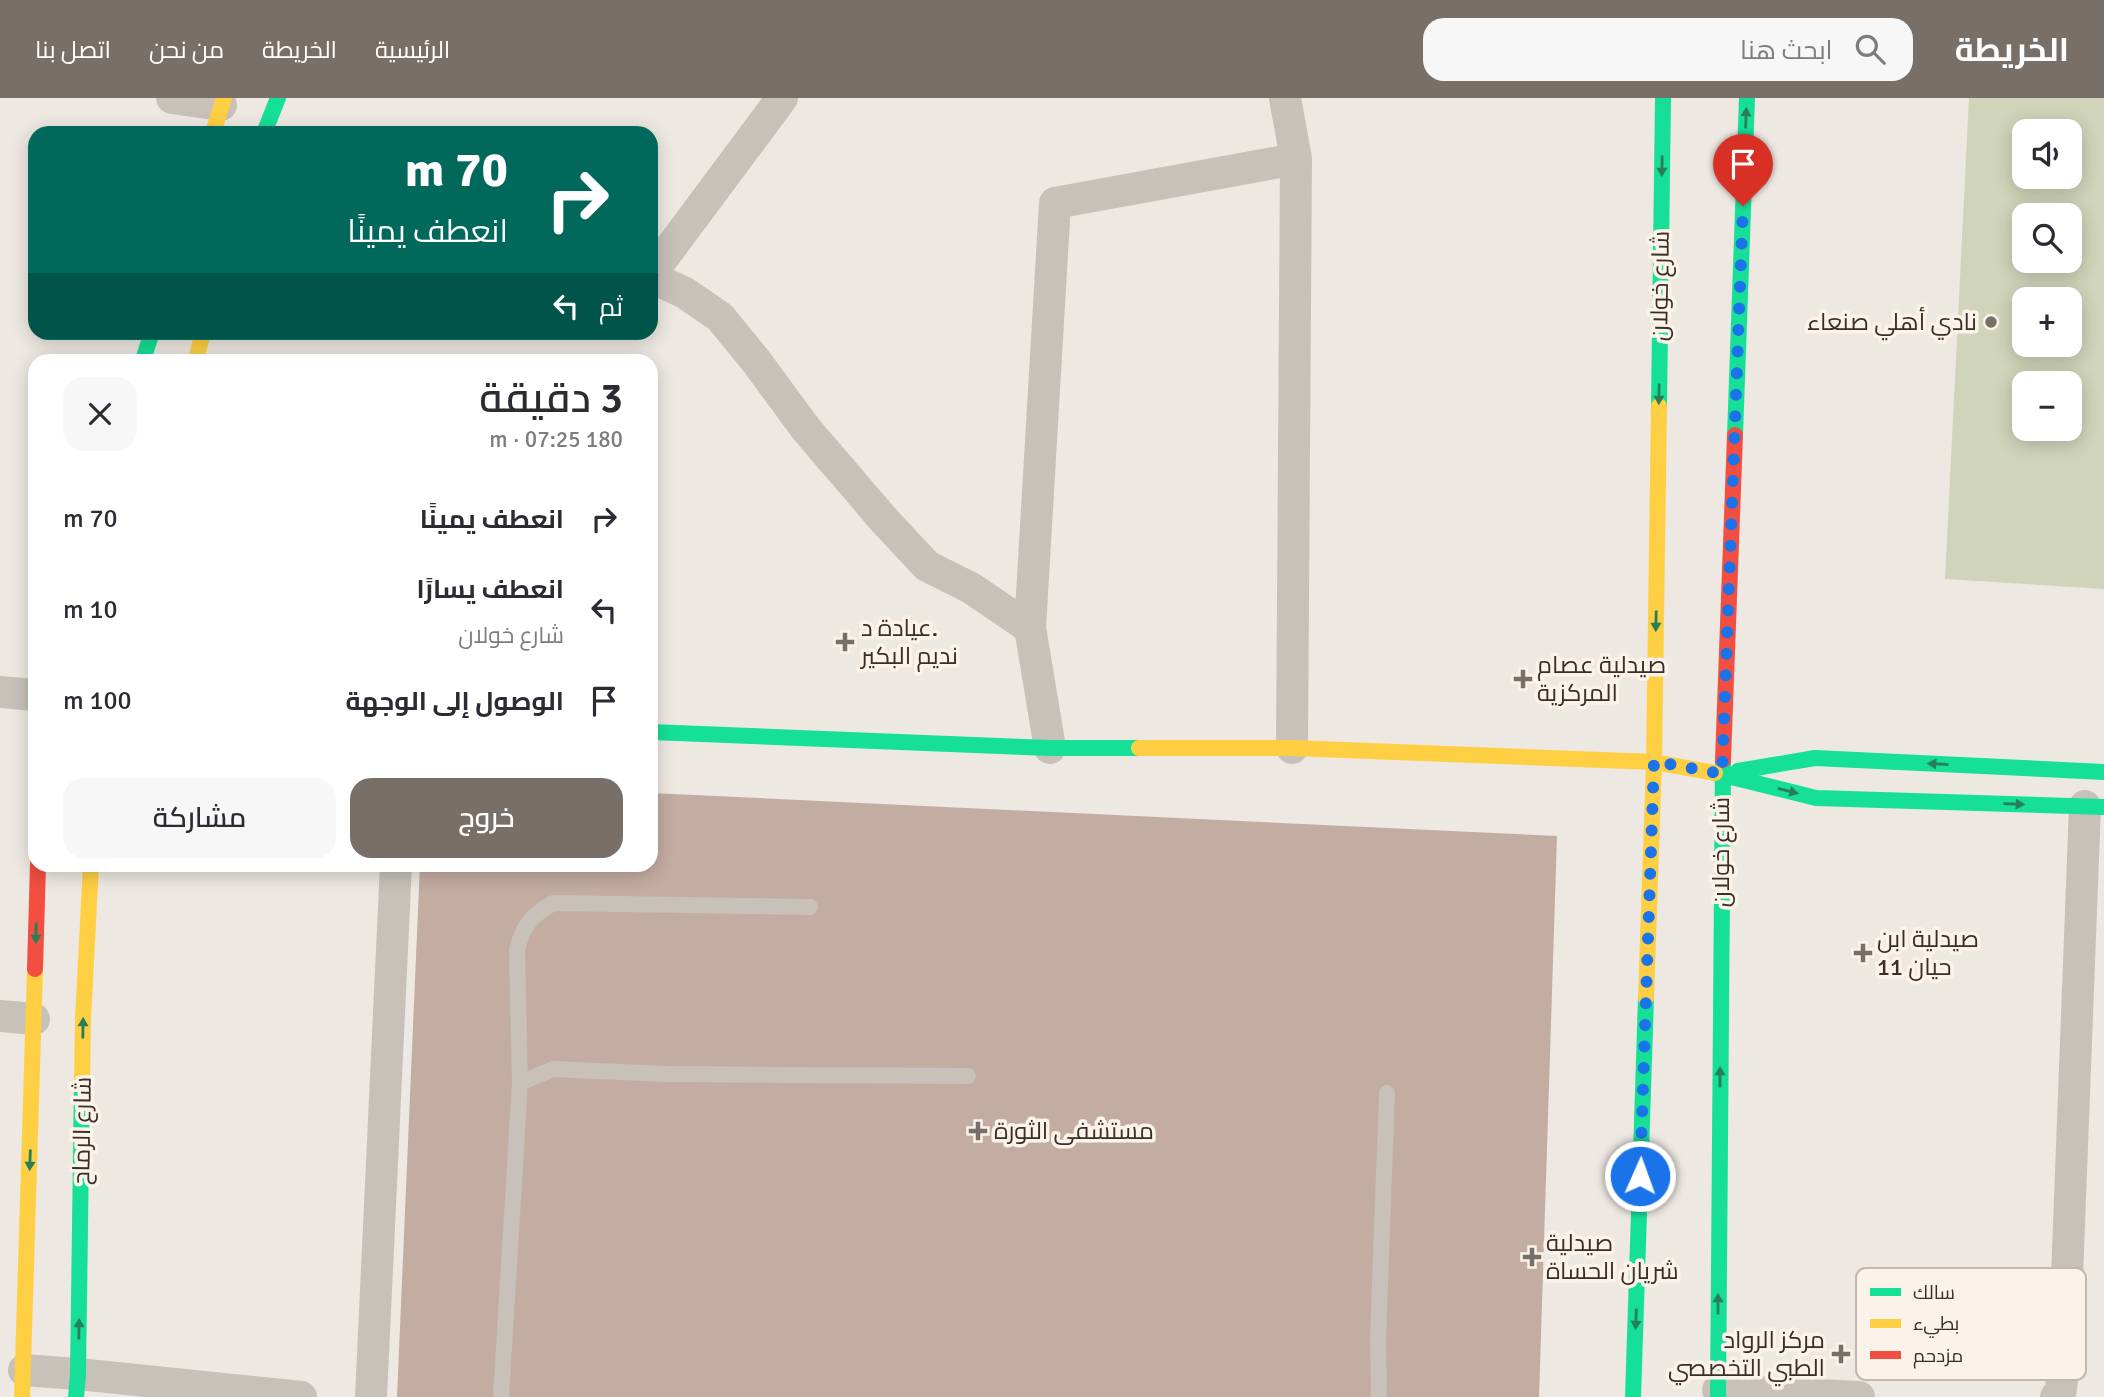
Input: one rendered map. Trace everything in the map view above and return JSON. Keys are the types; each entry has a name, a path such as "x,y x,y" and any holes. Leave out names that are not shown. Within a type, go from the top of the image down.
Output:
{"street":[{"path":"172,98 220,112"},
{"path":"267,126 278,98"},
{"path":"658,266 782,98"},
{"path":"1282,98 1296,159 1292,748"},
{"name":"شارع خولان","path":"1633,1397 1654,761 1663,98"},
{"name":"شارع خولان","path":"1718,1394 1722,774 1747,98"},
{"path":"1050,748 1030,628 1055,203 1296,159"},
{"path":"658,279 720,317 806,429 927,566 971,588 1030,628"},
{"path":"0,692 28,694"},
{"path":"658,732 1050,748 1292,748 1654,761 1722,774 1816,798 2094,807 2069,1268"},
{"path":"1722,774 1815,758 2104,772"},
{"name":"شارع الرماح","path":"23,1384 38,872"},
{"name":"شارع الرماح","path":"77,1386 83,1019 92,872"},
{"path":"371,1397 396,872"},
{"path":"0,1016 34,1019"},
{"path":"2056,1397 2061,1390 2062,1380"},
{"path":"23,1384 301,1397"},
{"path":"1718,1394 1859,1397"}],"lane":[{"path":"501,1397 520,1083 517,949 522,932 534,915 553,904 810,906"},
{"path":"520,1083 553,1069 666,1074 968,1076"},
{"path":"1379,1397 1378,1338 1387,1093"}],"green space":[{"name":"نادي أهلي صنعاء","path":"1969,98 2104,98 2104,589 1945,579"}],"building":[{"name":"مستشفى الثورة","path":"658,793 1557,836 1539,1397 397,1397 420,872 658,872"}],"traffic: fast":[{"path":"267,126 278,98"},
{"path":"1659,406 1663,98"},
{"path":"1735,435 1747,98"},
{"path":"145,354 149,340"},
{"path":"658,732 1050,748 1139,748"},
{"path":"1738,771 1815,758 2104,772"},
{"path":"1718,1397 1723,760"},
{"path":"1715,773 1816,798 2104,807"},
{"path":"1633,1397 1646,998"},
{"path":"76,1397 82,1079"}],"traffic: slow":[{"path":"215,126 224,98"},
{"path":"198,354 201,340"},
{"path":"1646,998 1654,762 1659,406"},
{"path":"1139,748 1292,748 1654,762 1715,773"},
{"path":"82,1079 91,872"},
{"path":"22,1397 35,969"}],"traffic: jam":[{"path":"1723,760 1735,435"},
{"path":"35,969 38,872"}],"place":[{"name":"نادي أهلي صنعاء","path":"1991,322"},
{"name":"عيادة د. نديم البكير","path":"845,642"},
{"name":"صيدلية عصام المركزية","path":"1523,679"},
{"name":"صيدلية ابن حيان 11","path":"1863,953"},
{"name":"مستشفى الثورة","path":"978,1131"},
{"name":"صيدلية شريان الحساة","path":"1532,1257"},
{"name":"مركز الرواد الطبي التخصصي","path":"1841,1354"}],"route":[{"path":"1640,1176 1654,761 1722,774 1743,206"}]}
